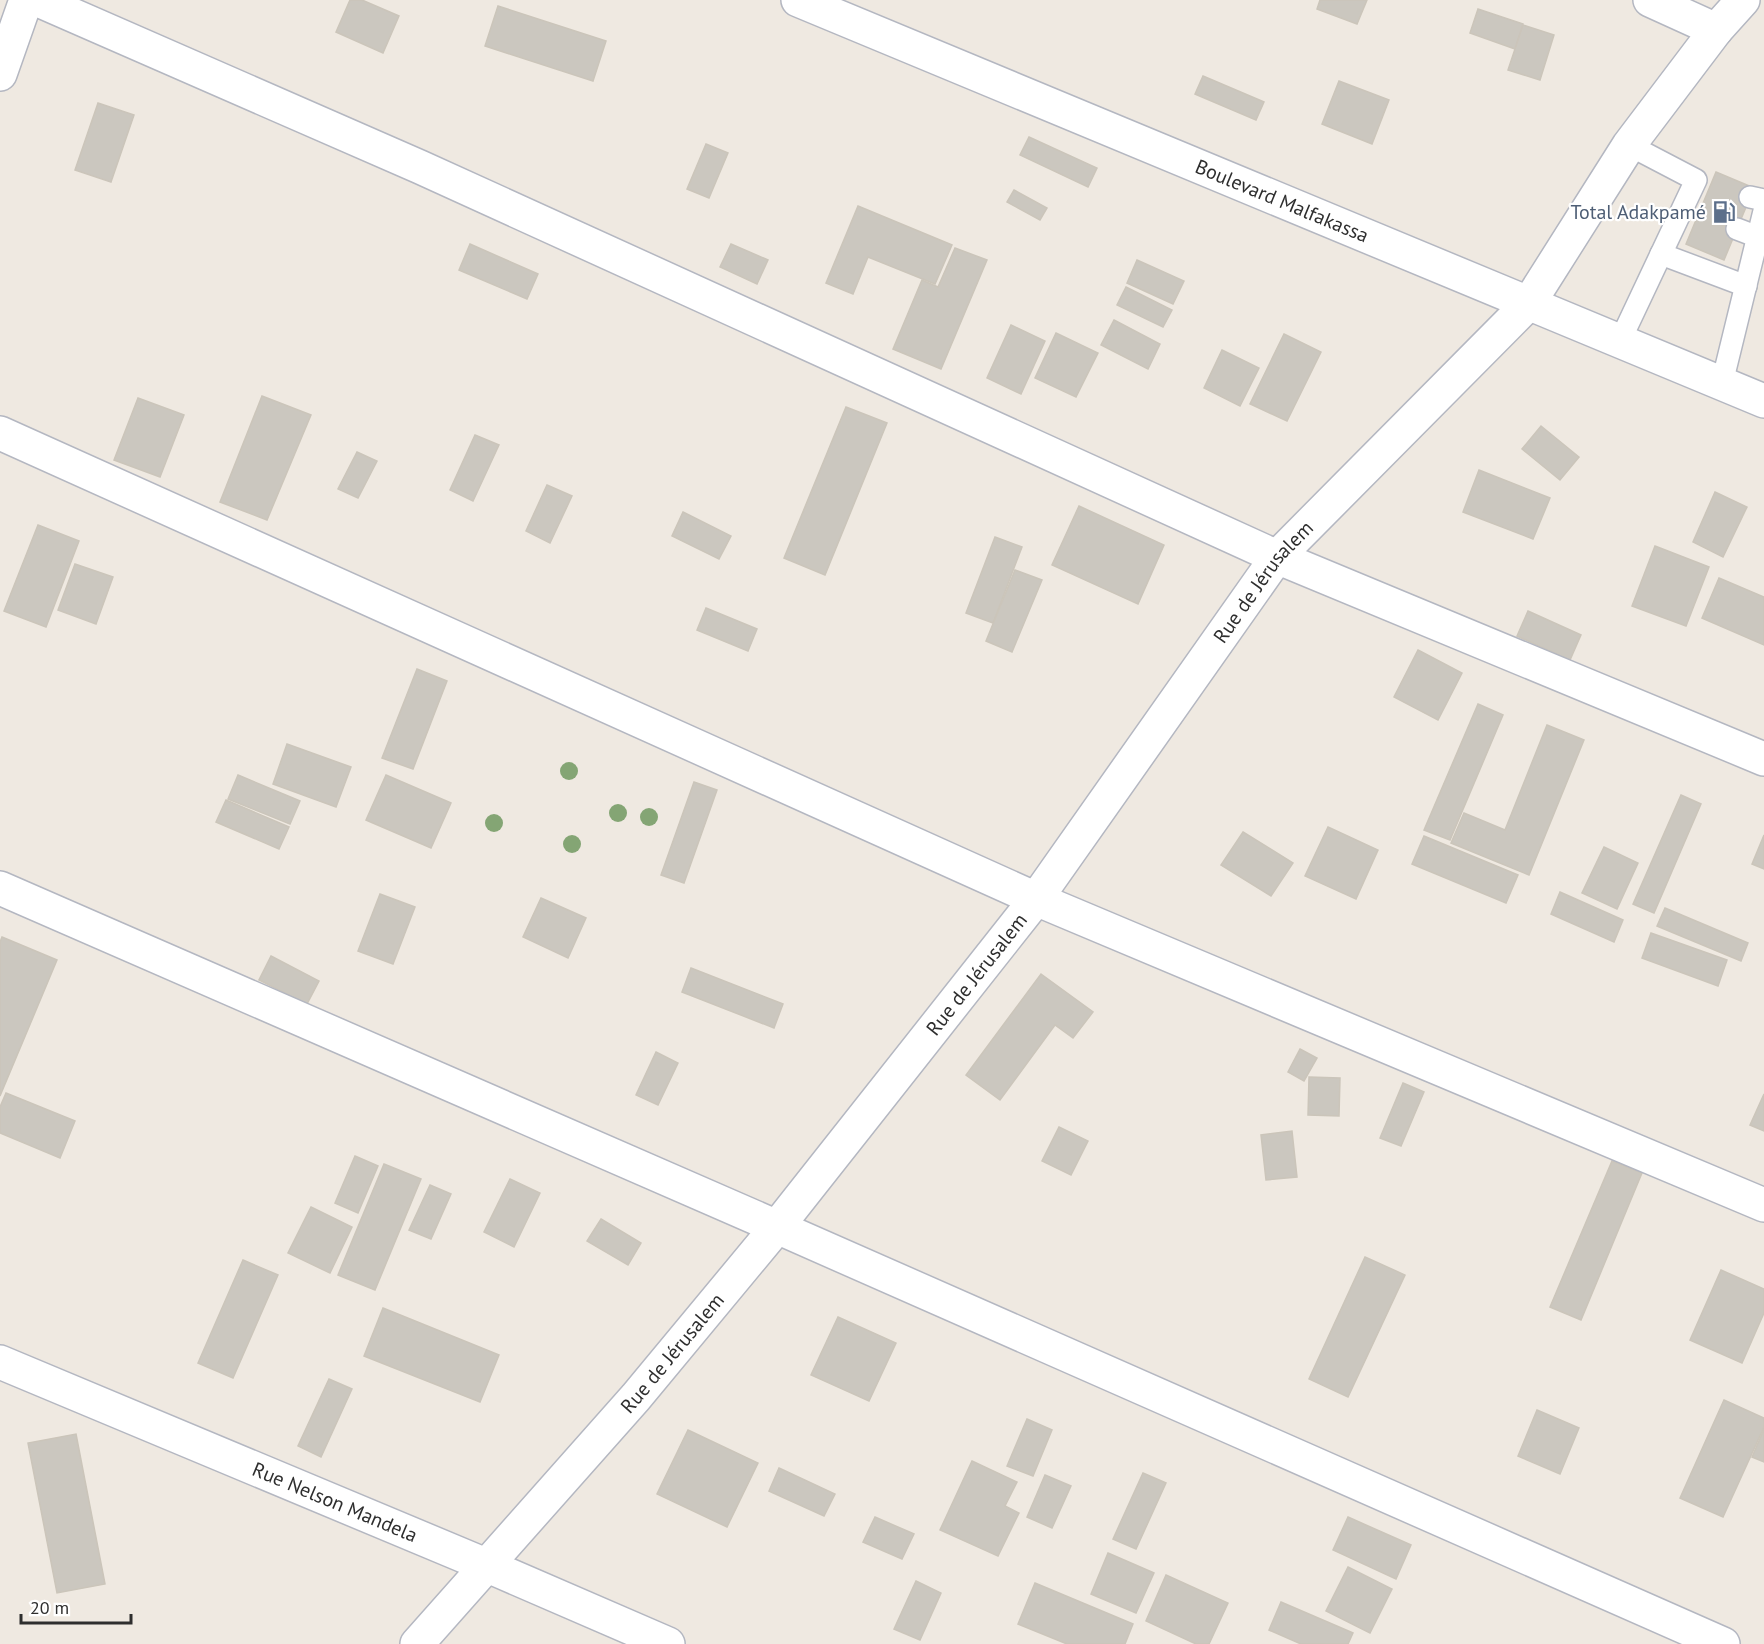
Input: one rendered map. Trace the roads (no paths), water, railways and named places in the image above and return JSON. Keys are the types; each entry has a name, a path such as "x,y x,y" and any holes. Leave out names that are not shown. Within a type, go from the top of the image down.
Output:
{"street":[{"path":"0,74 26,0"},
{"path":"38,0 420,167 1277,557 1764,759"},
{"name":"Boulevard Malfakassa","path":"798,0 836,7 1764,401"},
{"path":"1650,0 1716,30"},
{"name":"Rue de Jérusalem","path":"417,1644 636,1396 777,1227 1036,898 1277,557 1529,303 1629,145 1716,30 1743,0"},
{"path":"0,433 1036,898 1764,1205"},
{"path":"0,888 1723,1644"},
{"name":"Rue Nelson Mandela","path":"0,1362 488,1566 668,1644"}],"lane":[{"path":"1620,341 1661,254 1689,214 1704,182 1629,145"},
{"path":"1722,383 1758,237 1759,203"},
{"path":"1737,229 1758,237"},
{"path":"1661,254 1746,286"}],"place":[{"name":"Total Adakpamé","path":"1724,212"}]}
